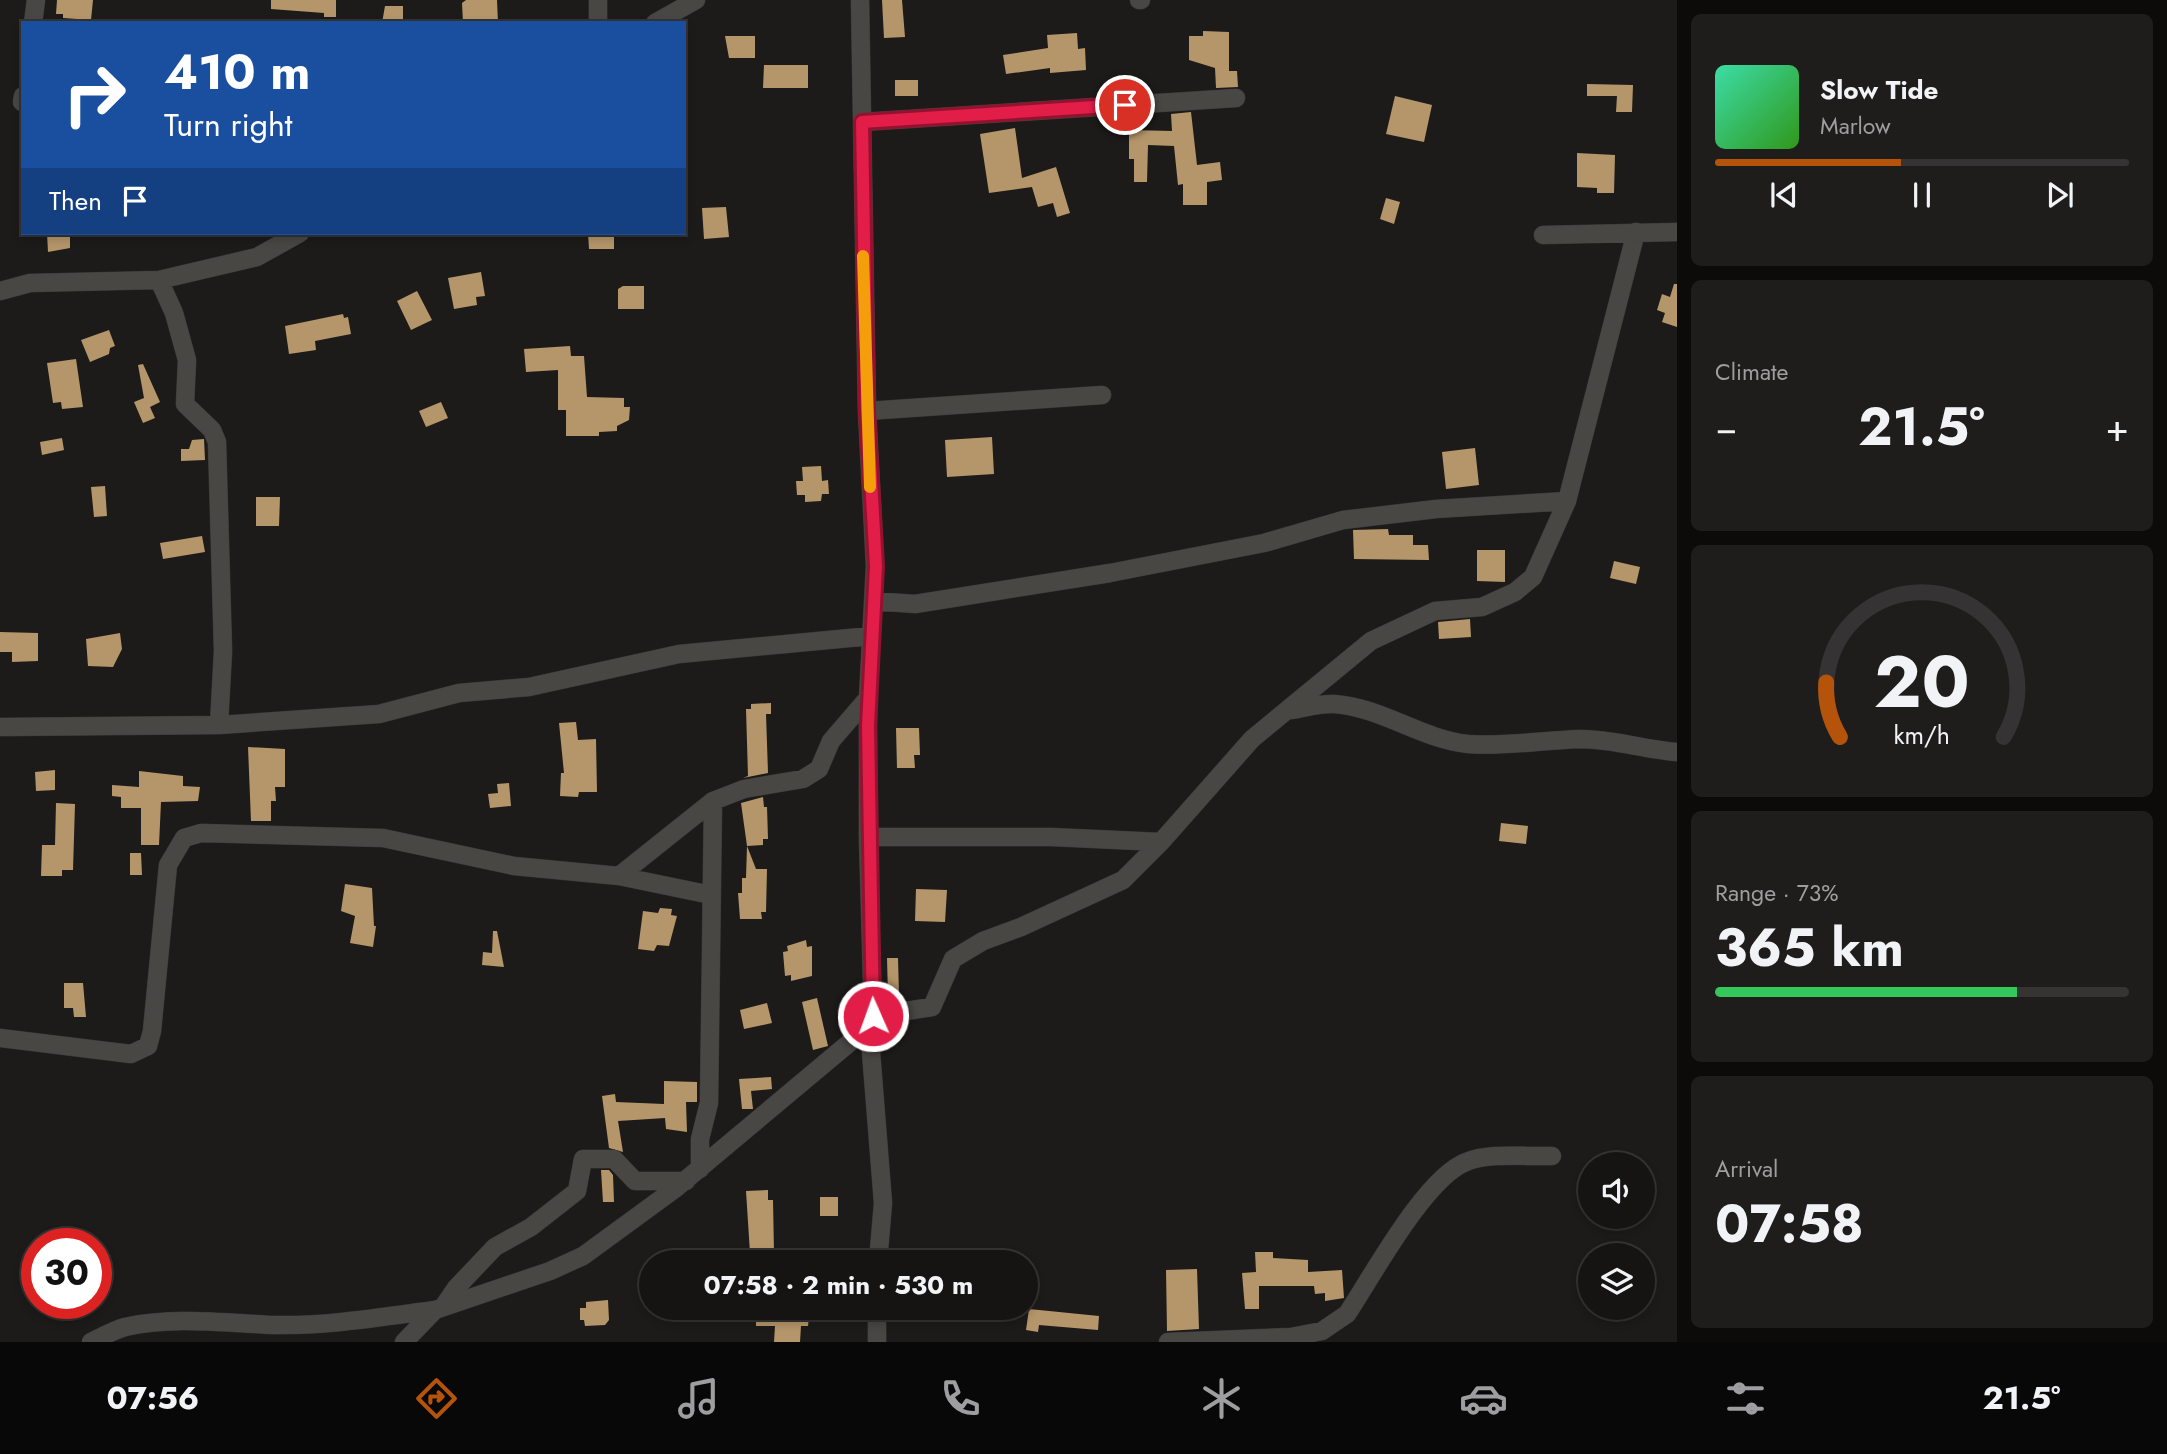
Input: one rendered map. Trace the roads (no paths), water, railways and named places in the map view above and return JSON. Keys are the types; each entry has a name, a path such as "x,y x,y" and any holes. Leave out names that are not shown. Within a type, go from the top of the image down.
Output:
{"street":[{"path":"33,21 36,0"},
{"path":"598,0 598,21"},
{"path":"659,21 696,0"},
{"path":"860,0 867,411 876,566 868,698 868,837 873,1020 871,1052 883,1203 879,1250"},
{"path":"862,122 1236,98"},
{"path":"91,1342 124,1327 163,1323 217,1320 276,1325 350,1321 439,1308 550,1271 583,1256 686,1181 873,1020 932,1007 953,959 983,941 1021,928 1122,880 1161,842 1252,739 1291,710 1371,641 1435,611 1482,607 1515,592 1533,577 1567,501 1636,232"},
{"path":"1543,235 1677,232"},
{"path":"0,291 30,283 159,279 257,257 296,235"},
{"path":"159,279 174,313 187,360 185,404 212,430 217,442 223,664 219,725"},
{"path":"867,411 1102,396"},
{"path":"873,601 915,604 1110,573 1264,543 1343,520 1436,509 1567,501"},
{"path":"0,727 219,725 379,714 460,692 529,687 679,654 871,636"},
{"path":"620,876 713,801 744,789 803,779 820,769 831,741 868,698"},
{"path":"1291,710 1333,704 1365,710 1430,735 1466,743 1508,745 1592,740 1626,741 1677,752"},
{"path":"700,1169 700,1139 709,1103 713,801"},
{"path":"0,1038 131,1054 148,1046 152,1031 168,865 184,838 201,832 383,838 514,866 620,876 711,895"},
{"path":"868,837 1051,837 1161,842"},
{"path":"1168,1342 1291,1337 1329,1328 1347,1314 1431,1187 1452,1168 1483,1158 1552,1156"},
{"path":"404,1342 495,1247 531,1227 577,1191 583,1159 614,1159 635,1181 686,1181"},
{"path":"877,1320 877,1342"}]}
